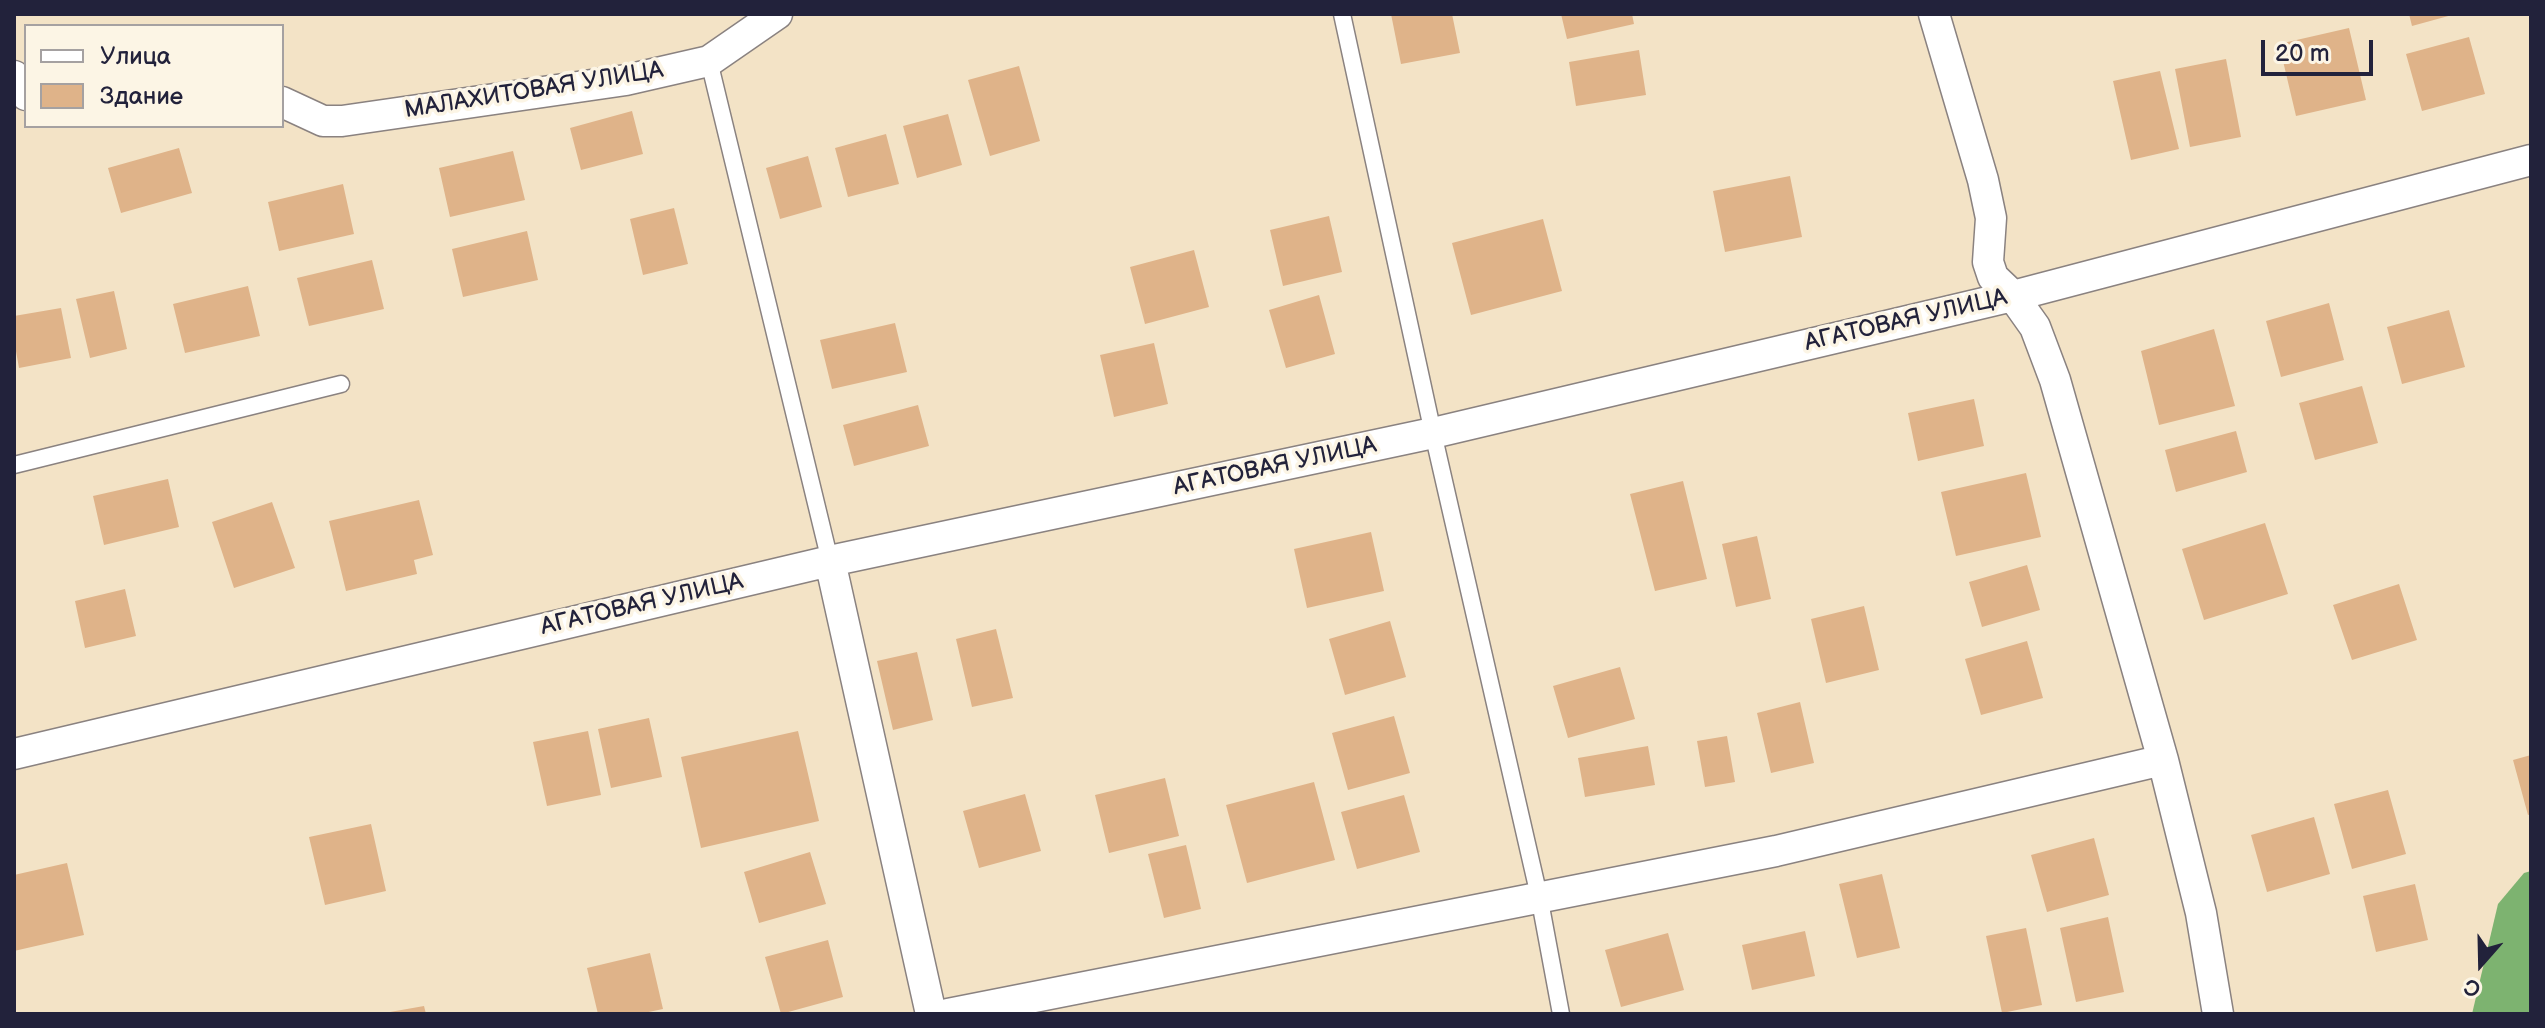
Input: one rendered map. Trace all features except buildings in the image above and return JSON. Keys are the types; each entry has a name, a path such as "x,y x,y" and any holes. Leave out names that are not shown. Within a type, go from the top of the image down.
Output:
{"street":[{"name":"МАЛАХИТОВАЯ УЛИЦА","path":"284,103 323,121 342,121 626,80 709,61 777,14"},
{"path":"1934,14 1986,192 1991,218 1988,262 1993,277 2013,296 2035,327 2055,380 2163,760 2201,913 2218,1014"},
{"name":"АГАТОВАЯ УЛИЦА","path":"14,754 830,561 1433,433 2013,296 2531,160"},
{"path":"830,561 931,1014"},
{"path":"948,1014 1776,851 2163,760"}],"lane":[{"path":"1342,14 1433,433 1539,896 1561,1014"},
{"path":"709,61 830,561"},
{"path":"14,465 341,384"}],"green space":[{"path":"2531,871 2531,1014 2472,1014 2498,904 2524,873"}]}
